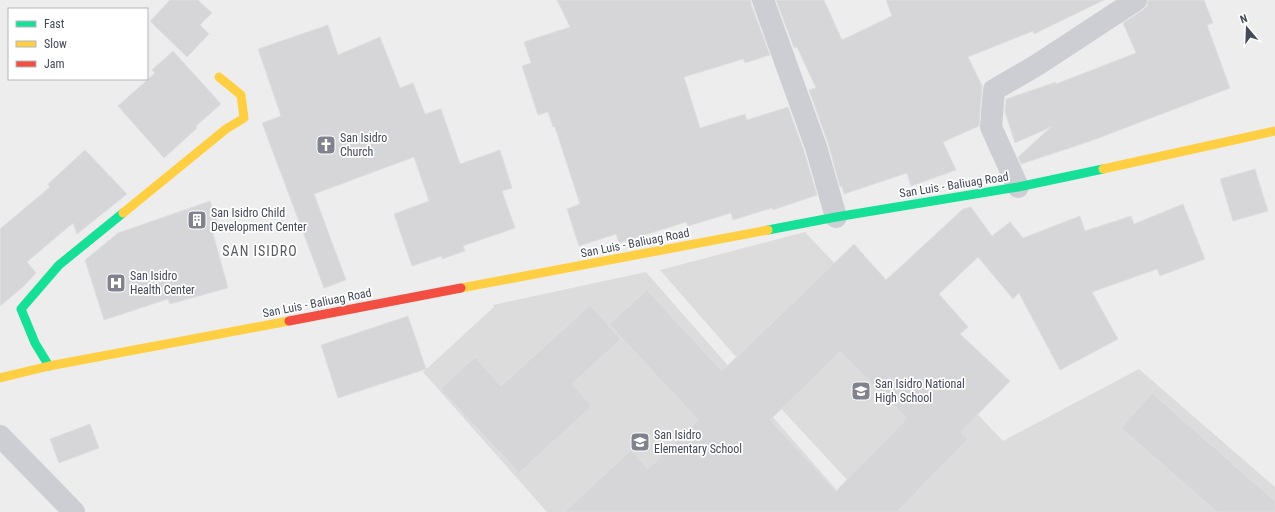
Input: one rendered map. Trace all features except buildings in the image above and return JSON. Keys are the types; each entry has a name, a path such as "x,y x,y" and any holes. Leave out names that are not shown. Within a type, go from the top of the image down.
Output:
{"main road":[{"path":"48,366 35,343 21,308 60,265 226,129 244,118 241,95 219,77"},
{"name":"San Luis - Baliuag Road","path":"0,378 48,366 836,217 1018,187 1275,131"}],"street":[{"path":"763,0 816,147 836,217"},
{"path":"1018,187 991,127 994,90 1037,65 1136,0"},
{"path":"0,436 74,512"}],"shaded area":[{"name":"San Isidro National High School","path":"805,232 1003,441 1139,369 1275,487 1275,512 877,512 785,413 660,270"},
{"name":"San Isidro Elementary School","path":"646,272 856,512 547,512 423,372 494,307 493,305"}],"traffic: fast":[{"path":"768,230 836,217 1018,187 1103,169"},
{"path":"49,366 35,343 21,309 59,265 123,213"}],"traffic: slow":[{"path":"123,213 226,129 244,118 241,95 219,77"},
{"path":"1103,169 1275,131"},
{"path":"461,288 768,230"},
{"path":"0,378 49,366 289,321"}],"traffic: jam":[{"path":"289,321 461,288"}],"place":[{"name":"San Isidro Church","path":"326,145"},
{"name":"San Isidro Child Development Center","path":"197,220"},
{"name":"San Isidro Health Center","path":"116,283"},
{"name":"San Isidro National High School","path":"861,391"},
{"name":"San Isidro Elementary School","path":"640,442"}],"district":[{"name":"SAN ISIDRO","path":"260,251"}]}
